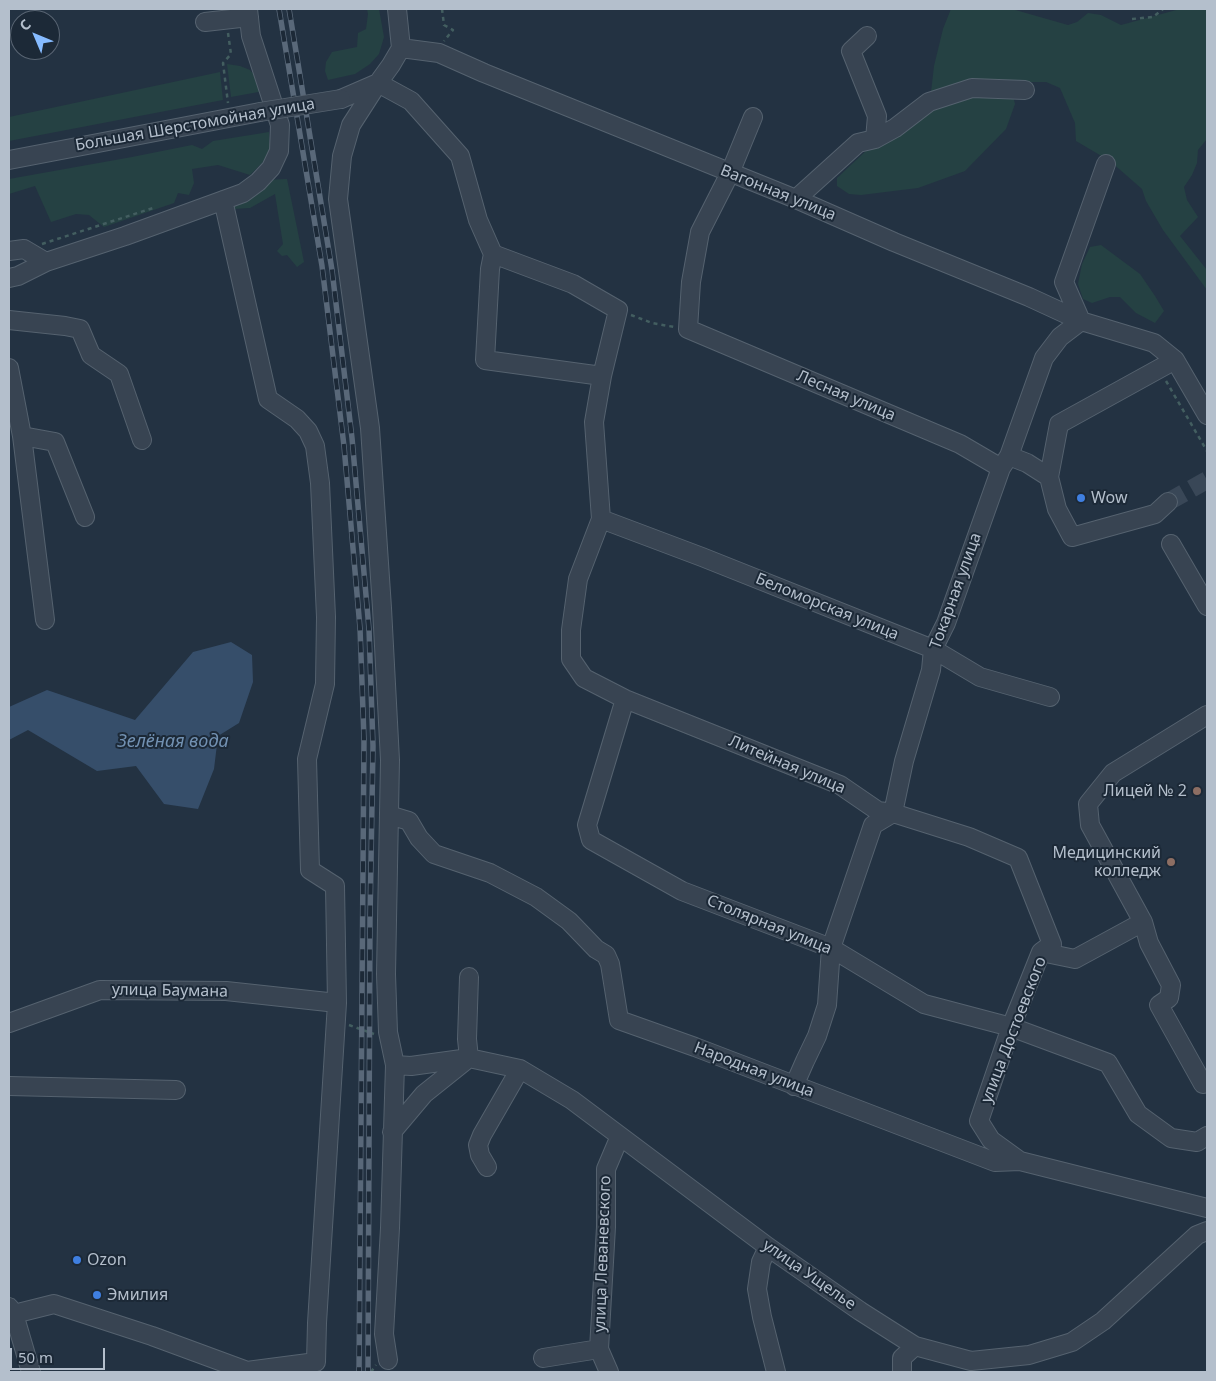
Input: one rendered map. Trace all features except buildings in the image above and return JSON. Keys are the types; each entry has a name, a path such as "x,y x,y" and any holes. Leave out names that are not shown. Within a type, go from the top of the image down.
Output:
{"street":[{"path":"388,1360 384,1334 390,1228 392,1132 403,1066 388,1032 386,974 389,750 370,428 338,199 342,156 351,125 401,48 396,9"},
{"path":"9,278 18,276 46,262 126,236 243,193 258,182 271,168 279,151 280,125 250,36 248,13 226,20 206,22"},
{"path":"867,36 851,51 877,116 875,139"},
{"name":"Вагонная улица","path":"401,48 439,53 796,199 1081,321 1154,343 1175,360"},
{"path":"378,83 411,101 460,156 478,220 493,254 490,269 485,360 602,376"},
{"name":"Большая Шерстомойная улица","path":"9,160 260,112 341,99 378,83"},
{"path":"796,199 858,143 875,139 895,128 929,102 972,88 1025,90"},
{"path":"688,329 691,282 700,232 730,173 753,117"},
{"path":"1081,321 1064,282 1106,164"},
{"path":"31,1372 11,1311 54,1304 152,1336 247,1371 316,1362 337,1003 335,886 310,870 307,759 325,684 326,618 320,482 315,446 308,431 296,419 268,400 224,200"},
{"path":"16,250 46,262"},
{"path":"493,254 573,284 618,310 602,376 594,422 601,519"},
{"path":"9,320 80,328 91,355 119,374 142,440"},
{"name":"Токарная улица","path":"893,812 904,761 931,670 933,649 946,623 1044,358 1060,337 1081,321"},
{"name":"Лесная улица","path":"688,329 1005,462 1027,464 1049,477"},
{"path":"1168,502 1072,537 1057,509 1049,477 1059,424 1175,360 1207,415"},
{"path":"9,368 22,436 45,620"},
{"path":"22,436 55,442 85,517"},
{"name":"Беломорская улица","path":"601,519 933,649 980,677 1050,698"},
{"name":"Литейная улица","path":"601,519 578,579 571,630 571,659 584,678 625,699 840,785 878,811 893,812 969,837 1018,858"},
{"path":"1171,544 1207,606"},
{"name":"Столярная улица","path":"625,699 587,825 591,840 682,890 831,948 924,1004 1011,1027 1108,1062 1138,1114 1171,1138 1202,1139"},
{"path":"1207,715 1112,773 1088,804 1090,825 1144,922 1149,943 1171,985 1169,998 1160,1006 1202,1084 1207,1082"},
{"path":"794,1086 817,1036 827,1005 831,948 873,825 893,812"},
{"name":"Народная улица","path":"389,815 409,821 419,838 434,854 490,873 536,897 569,921 596,949 606,955 610,964 619,1020 695,1047 995,1162 1020,1162 1207,1208"},
{"name":"улица Достоевского","path":"1018,858 1052,944 1041,952 1011,1027 979,1122 990,1140 1020,1162"},
{"path":"1041,952 1075,959 1144,922"},
{"path":"392,1132 424,1094 469,1058 467,1039 469,977"},
{"name":"улица Баумана","path":"9,1023 100,990 226,991 337,1003"},
{"name":"улица Ущелье","path":"403,1066 469,1058 520,1070 572,1100 768,1246 860,1311 915,1346 971,1360 1029,1355 1072,1342 1103,1321 1197,1235 1207,1231"},
{"path":"487,1167 480,1155 478,1145 520,1070"},
{"path":"9,1086 176,1090"},
{"name":"улица Леваневского","path":"609,1372 599,1349 606,1227 606,1169 620,1136"},
{"path":"768,1246 761,1262 757,1289 776,1372"},
{"path":"902,1372 902,1358 915,1346"},
{"path":"543,1358 599,1349"}],"path":[{"path":"442,9 444,24 453,30 443,42"},
{"path":"1132,19 1152,17 1164,9"},
{"path":"226,20 231,54 223,63 228,103"},
{"path":"16,250 156,208"},
{"path":"618,310 652,323 688,329"},
{"path":"1159,368 1207,450"},
{"path":"335,1024 348,1025 384,1037 388,1032"}],"green space":[{"path":"367,9 379,9 384,37 379,54 370,64 355,74 328,80 325,71 326,62 332,52 357,47 358,33 366,29"},
{"path":"951,9 1012,9 1068,25 1077,22 1088,13 1101,15 1121,25 1180,9 1207,9 1207,139 1198,150 1197,163 1184,187 1187,200 1198,217 1180,236 1207,270 1207,290 1163,230 1146,201 1142,189 1110,161 1076,141 1075,123 1060,88 1046,82 978,82 931,92 934,66 943,29"},
{"path":"227,64 250,70 258,79 264,91 231,97"},
{"path":"220,72 223,100 9,141 9,117"},
{"path":"978,96 1013,96 1015,104 1006,129 965,171 918,188 861,195 849,194 837,186 837,178 868,149 939,106"},
{"path":"269,132 270,149 265,160 250,175 218,165 192,169 194,183 189,195 178,193 174,203 104,227 89,215 76,214 51,222 35,186 9,194 9,179 192,145 202,149 213,141"},
{"path":"287,179 304,262 297,267 287,255 282,256 277,251 283,244 275,194 250,208 233,209 231,199 264,180"},
{"path":"1101,245 1140,274 1164,311 1155,323 1136,313 1120,297 1110,297 1092,303 1083,299 1078,284 1082,264 1090,247"}],"water":[{"name":"Зелёная вода","path":"231,642 252,655 253,682 239,723 218,736 214,769 198,809 164,804 136,766 97,771 28,730 9,740 9,707 47,690 135,720 193,652"}],"tunnel":[{"path":"1168,502 1207,480"}],"railway":[{"path":"279,9 322,266 344,446 360,628 364,739 359,1372"},
{"path":"289,9 332,270 352,438 369,629 373,746 370,920 368,1372"}],"place":[{"name":"Wow","path":"1081,498"},
{"name":"Лицей № 2","path":"1197,791"},
{"name":"Медицинский колледж","path":"1171,862"},
{"name":"Ozon","path":"77,1260"},
{"name":"Эмилия","path":"97,1295"}]}
